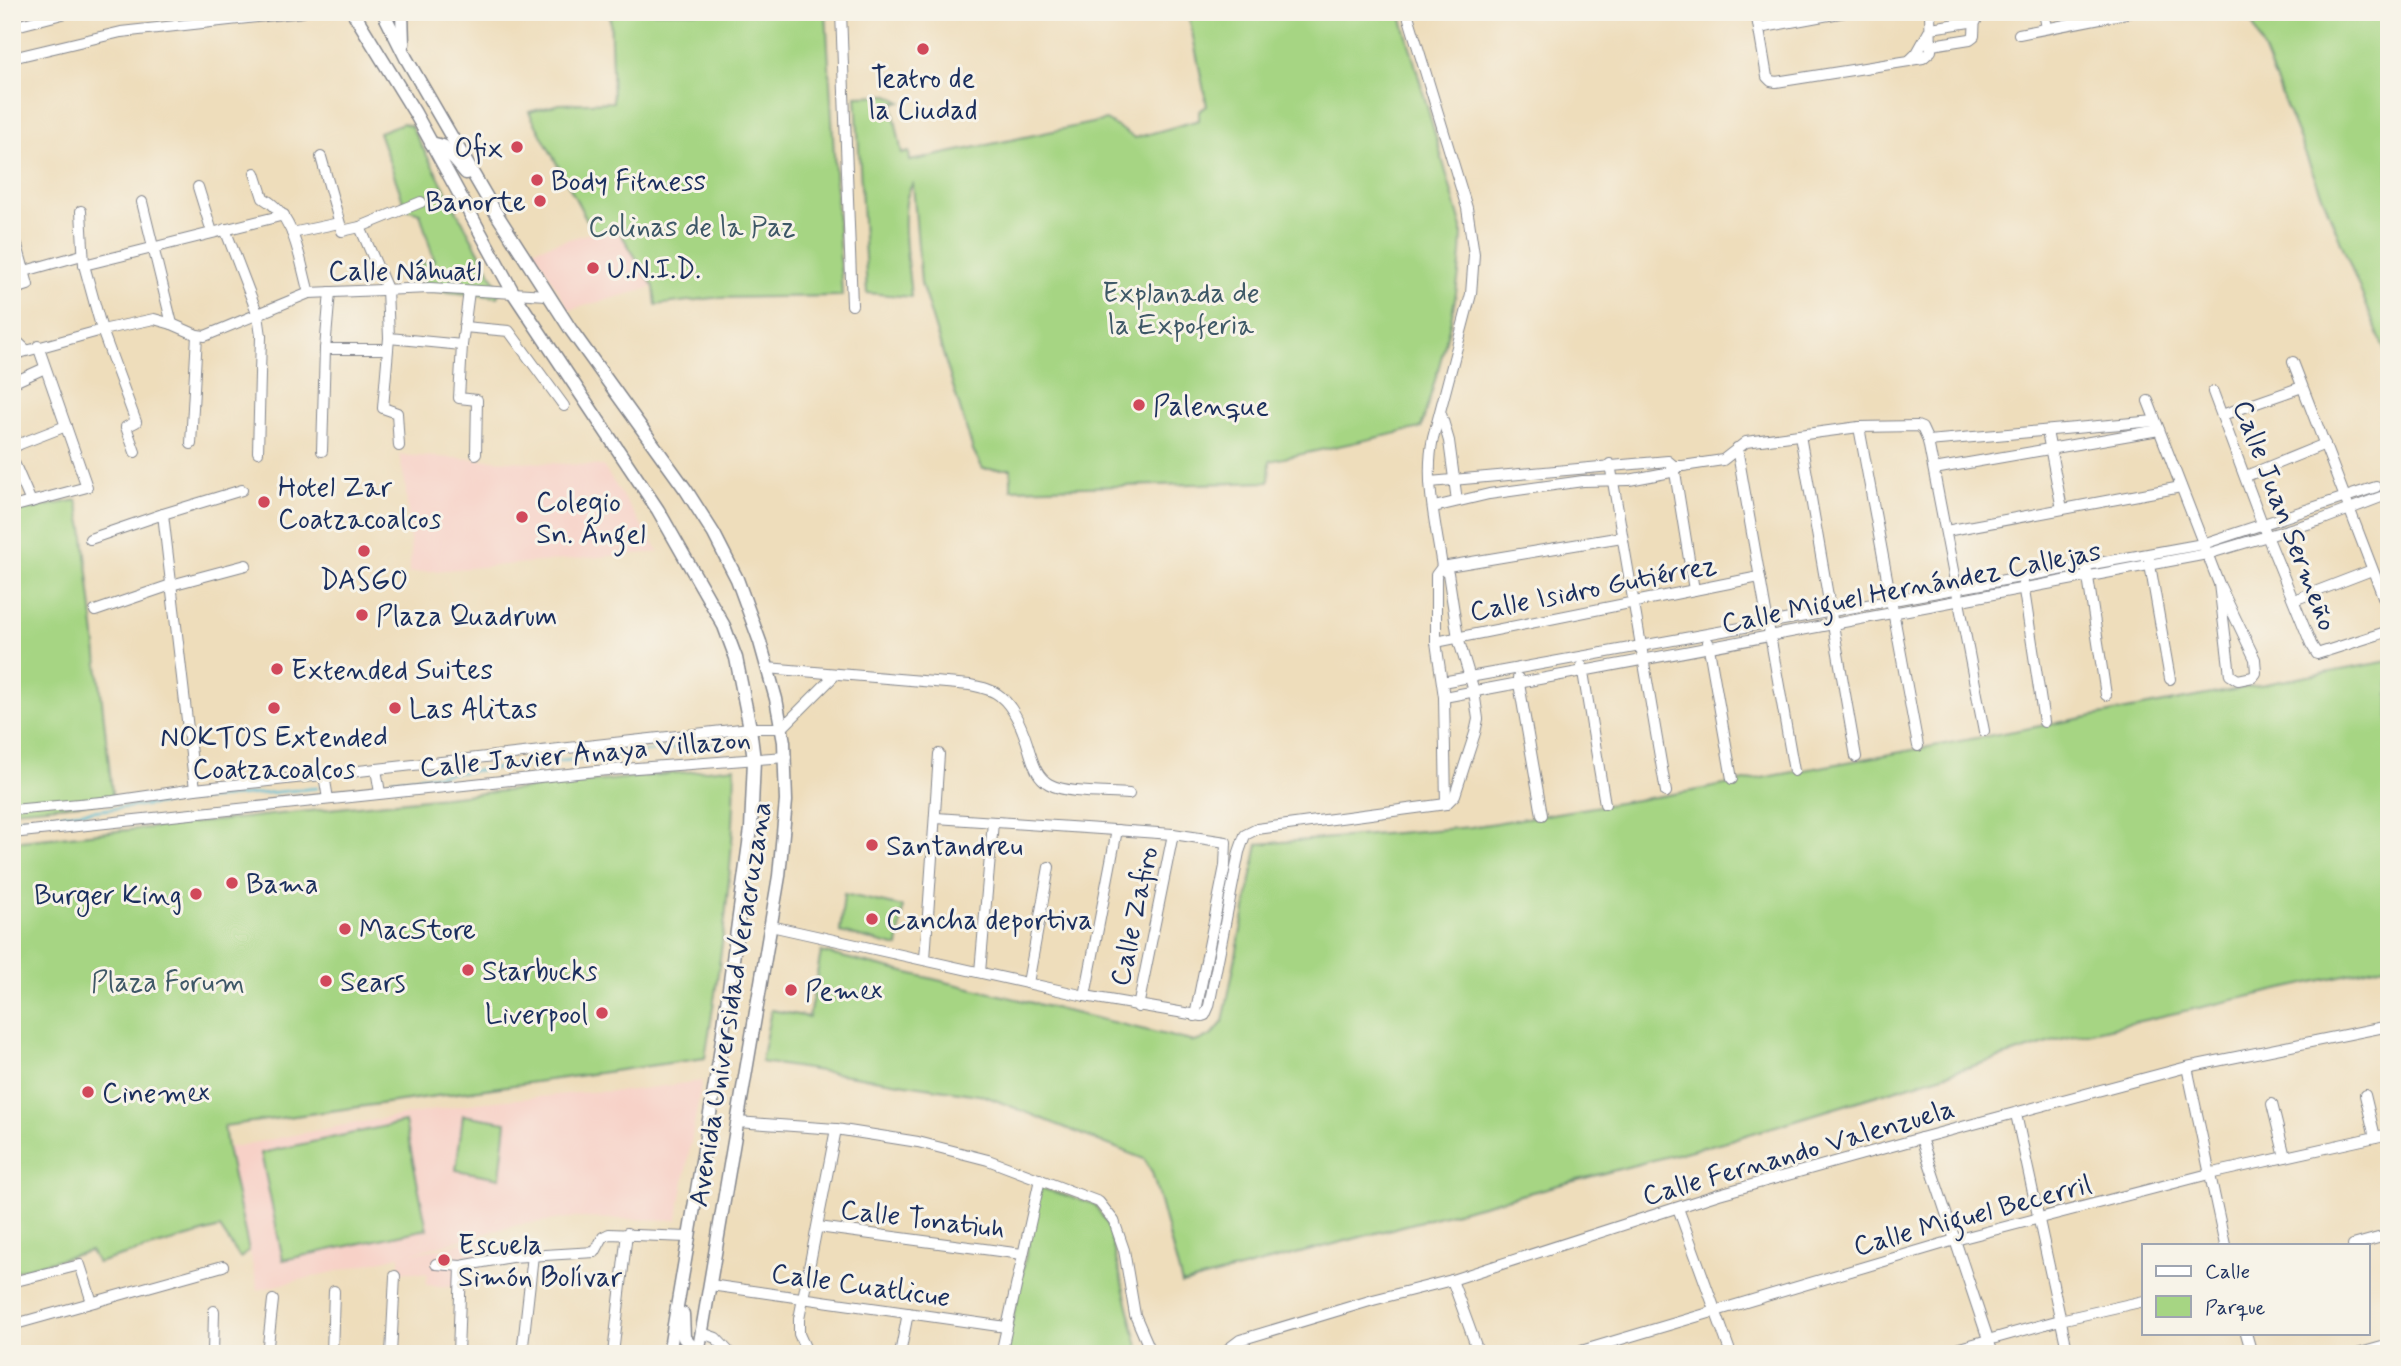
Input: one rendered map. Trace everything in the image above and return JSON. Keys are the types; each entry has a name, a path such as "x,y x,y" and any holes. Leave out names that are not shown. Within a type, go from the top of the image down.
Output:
{"main road":[{"name":"Avenida Universidad Veracruzana","path":"353,12 431,143 514,294 646,490 724,626 736,658 754,760 751,830 736,949 669,1354"},
{"name":"Avenida Universidad Veracruzana","path":"383,12 473,174 547,295 686,489 714,534 745,599 767,668 782,728 786,757 785,828 771,926 698,1353"},
{"path":"401,12 403,51"},
{"path":"431,143 443,146 463,172 473,174"},
{"path":"688,1237 692,1256 682,1322 687,1343 698,1353"},
{"path":"677,1354 687,1343 702,1334"}],"street":[{"path":"12,27 70,12"},
{"path":"12,58 121,32 230,16 303,12"},
{"path":"841,12 852,304"},
{"path":"1200,1016 1209,1006 1245,835 1256,829 1446,804 1455,795 1478,719 1474,691 1458,638 1448,573 1442,566 1430,482 1431,447 1471,294 1474,254 1467,208 1407,12"},
{"path":"1756,12 1767,77 1770,81 1928,56 1933,45 1930,12"},
{"path":"1759,28 1812,15 1845,12"},
{"path":"2044,12 2047,28"},
{"path":"2019,34 2131,12"},
{"path":"1909,61 1917,53 1931,28 1976,17 1976,31 1970,39 1933,45"},
{"path":"321,157 342,231 360,227 421,202"},
{"path":"255,173 263,198 274,204 284,215 292,233 309,293"},
{"path":"198,187 212,232"},
{"path":"142,202 172,324"},
{"path":"81,211 83,260 102,330 136,422 125,427 135,452"},
{"path":"25,271 153,248 284,215"},
{"path":"292,233 339,223"},
{"path":"360,227 387,289 388,343 383,408 397,413 399,446"},
{"path":"225,229 258,315 261,336 258,452"},
{"path":"12,290 28,285 15,238"},
{"name":"Calle Náhuatl","path":"197,335 205,336 309,293 387,289 547,295"},
{"path":"469,291 459,398 477,400 476,454"},
{"path":"322,451 325,349 330,292"},
{"path":"12,355 38,346 155,319 197,335 191,444"},
{"path":"464,327 509,331 564,407"},
{"path":"12,337 26,350"},
{"path":"325,349 388,343 462,345"},
{"path":"12,507 87,487 38,346"},
{"path":"2293,362 2389,612"},
{"path":"12,383 45,369"},
{"path":"2222,415 2302,387"},
{"name":"Calle Juan Sermeño","path":"2213,392 2265,531 2317,654 2389,631"},
{"path":"2148,401 2219,584 2255,659 2256,673 2245,680 2238,680 2230,675 2219,584"},
{"path":"1441,414 1446,427 1457,501"},
{"path":"1928,441 2157,425"},
{"path":"1934,469 2051,449 2157,425"},
{"path":"12,431 15,446 66,426"},
{"path":"1430,482 1610,464 1668,461 1674,466 1683,466 1723,460 1746,442 1859,427 1922,428 1928,441 1934,469 1984,731"},
{"path":"1859,427 1918,746"},
{"path":"2047,431 2062,509"},
{"path":"1800,435 1856,757"},
{"path":"2246,476 2325,444"},
{"path":"1737,448 1794,771"},
{"path":"12,458 31,502"},
{"path":"1610,464 1666,792"},
{"path":"1433,506 1583,481 1643,479 1671,472 1674,466"},
{"path":"1674,466 1695,590"},
{"path":"1946,531 2181,487"},
{"path":"90,539 242,490"},
{"name":"Calle Miguel Hernández Callejas","path":"1444,697 1894,612 1958,594 2205,549 2349,510 2378,492 2345,499 2265,531"},
{"path":"163,514 195,789"},
{"path":"1446,804 1444,697 1436,642 1436,575 1442,566 1622,537"},
{"path":"2149,559 2170,679"},
{"path":"95,611 172,585 246,565"},
{"path":"2294,600 2372,570"},
{"path":"2087,571 2106,695"},
{"name":"Calle Isidro Gutiérrez","path":"1436,642 1759,577"},
{"path":"2023,582 2044,722"},
{"name":"Calle Miguel Hernández Callejas","path":"1442,682 1892,600 1958,594"},
{"path":"1706,634 1732,779"},
{"path":"1580,657 1605,804"},
{"path":"767,668 835,676 970,685 988,689 1001,696 1010,707 1028,745 1035,770 1044,781 1058,788 1129,794"},
{"path":"1517,668 1542,815"},
{"path":"782,728 835,676"},
{"name":"Calle Javier Anaya Villazon","path":"12,810 113,801 195,789 750,728 782,728"},
{"path":"925,960 939,754"},
{"name":"Calle Javier Anaya Villazon","path":"12,833 596,771 786,757"},
{"path":"376,769 380,793"},
{"path":"324,775 328,799"},
{"path":"936,818 1224,840 1228,846 1200,1016"},
{"path":"980,972 993,822"},
{"path":"1085,996 1117,830"},
{"name":"Calle Zafiro","path":"1138,1007 1173,834"},
{"path":"1028,983 1049,867"},
{"path":"771,926 1085,996 1200,1016"},
{"name":"Calle Fernando Valenzuela","path":"1229,1351 1240,1340 1373,1300 1452,1280 1740,1188 2187,1067 2389,1026"},
{"path":"2187,1067 2225,1244"},
{"path":"2365,1096 2375,1137"},
{"path":"2272,1104 2285,1157"},
{"path":"2016,1114 2068,1354"},
{"path":"737,1122 836,1129 948,1149 988,1160 1099,1202 1108,1211 1124,1250 1135,1315 1152,1354"},
{"path":"808,1354 799,1334 803,1300 836,1129"},
{"name":"Calle Miguel Becerril","path":"1571,1354 1955,1240 2209,1174 2389,1134"},
{"path":"1921,1138 1993,1354"},
{"path":"1000,1354 1040,1179"},
{"path":"1678,1208 1731,1354"},
{"name":"Calle Tonatiuh","path":"818,1227 1022,1254"},
{"path":"436,1264 459,1265 533,1255 595,1252 606,1235 627,1233 688,1237"},
{"path":"612,1354 627,1233"},
{"path":"2357,1244 2389,1235"},
{"path":"522,1354 533,1255"},
{"path":"12,1282 80,1265 92,1302"},
{"path":"458,1354 459,1265"},
{"path":"12,1325 223,1266"},
{"path":"391,1354 395,1276"},
{"path":"1452,1280 1479,1354"},
{"name":"Calle Cuatlicue","path":"710,1286 1006,1327"},
{"path":"332,1354 334,1291"},
{"path":"267,1354 273,1300"},
{"path":"1938,1354 2060,1320 2142,1301"},
{"path":"213,1354 214,1311"},
{"path":"900,1354 908,1312"},
{"path":"702,1334 716,1338 731,1354"},
{"path":"2246,1334 2252,1354"},
{"path":"2357,1354 2389,1345"},
{"path":"698,1353 704,1354"},
{"path":"166,1354 174,1354"}],"shaded area":[{"name":"U.N.I.D.","path":"615,226 654,287 569,310 534,249"},
{"name":"Colegio Sn. Ángel","path":"399,455 603,466 659,552 409,573 411,553 405,482"},
{"path":"702,1081 677,1220 570,1218 517,1225 412,1253 473,1239 486,1243 489,1265 469,1268 466,1288 426,1285 428,1274 400,1271 400,1256 258,1290 227,1148 477,1103 626,1091"}],"green space":[{"name":"Colinas de la Paz","path":"610,12 826,12 842,296 713,298 656,305 654,287 616,226 594,233 529,112 560,104 613,102"},
{"name":"Explanada de la Expoferia","path":"1188,12 1400,12 1462,228 1454,304 1421,428 1270,461 1269,482 1011,489 1011,469 983,469 973,450 921,283 913,184 908,193 905,221 911,297 867,293 856,96 889,95 901,102 892,104 902,154 909,152 910,161 1106,120 1135,138 1199,120 1199,111 1207,106"},
{"path":"2248,12 2389,12 2389,361"},
{"path":"403,123 411,126 499,289 498,297 427,290 413,267 434,260 420,213 406,209 379,132"},
{"path":"77,500 83,528 113,801 12,810 12,512"},
{"path":"2389,661 2389,965 2065,1038 1730,1140 1182,1284 1152,1172 1144,1159 985,1096 761,1062 771,1010 809,1017 821,952 1195,1042 1211,1036 1223,1022 1258,844 1471,827 1692,791"},
{"name":"Plaza Forum","path":"735,767 726,913 705,1058 224,1126 249,1251 240,1258 220,1228 97,1263 90,1251 12,1272 12,842"},
{"name":"Cancha deportiva","path":"844,894 903,907 898,947 840,932"},
{"path":"463,1115 506,1122 500,1178 456,1170"},
{"path":"405,1122 427,1229 283,1260 261,1153"},
{"path":"1040,1188 1094,1204 1107,1223 1140,1354 1005,1354"}],"waterway":[{"path":"391,780 733,742"},
{"path":"12,819 317,788"}],"place":[{"name":"Teatro de la Ciudad","path":"923,49"},
{"name":"Ofix","path":"517,147"},
{"name":"Body Fitness","path":"537,180"},
{"name":"Banorte","path":"540,201"},
{"name":"U.N.I.D.","path":"593,268"},
{"name":"Palenque","path":"1139,405"},
{"name":"Hotel Zar Coatzacoalcos","path":"264,502"},
{"name":"Colegio Sn. Ángel","path":"522,517"},
{"name":"DASGO","path":"364,551"},
{"name":"Plaza Quadrum","path":"362,615"},
{"name":"Extended Suites","path":"277,669"},
{"name":"NOKTOS Extended Coatzacoalcos","path":"274,708"},
{"name":"Las Alitas","path":"395,708"},
{"name":"Santandreu","path":"872,845"},
{"name":"Bama","path":"232,883"},
{"name":"Burger King","path":"196,894"},
{"name":"Cancha deportiva","path":"872,919"},
{"name":"MacStore","path":"345,929"},
{"name":"Starbucks","path":"468,970"},
{"name":"Sears","path":"326,981"},
{"name":"Pemex","path":"791,990"},
{"name":"Liverpool","path":"602,1013"},
{"name":"Cinemex","path":"88,1092"},
{"name":"Escuela Simón Bolívar","path":"444,1260"}]}
